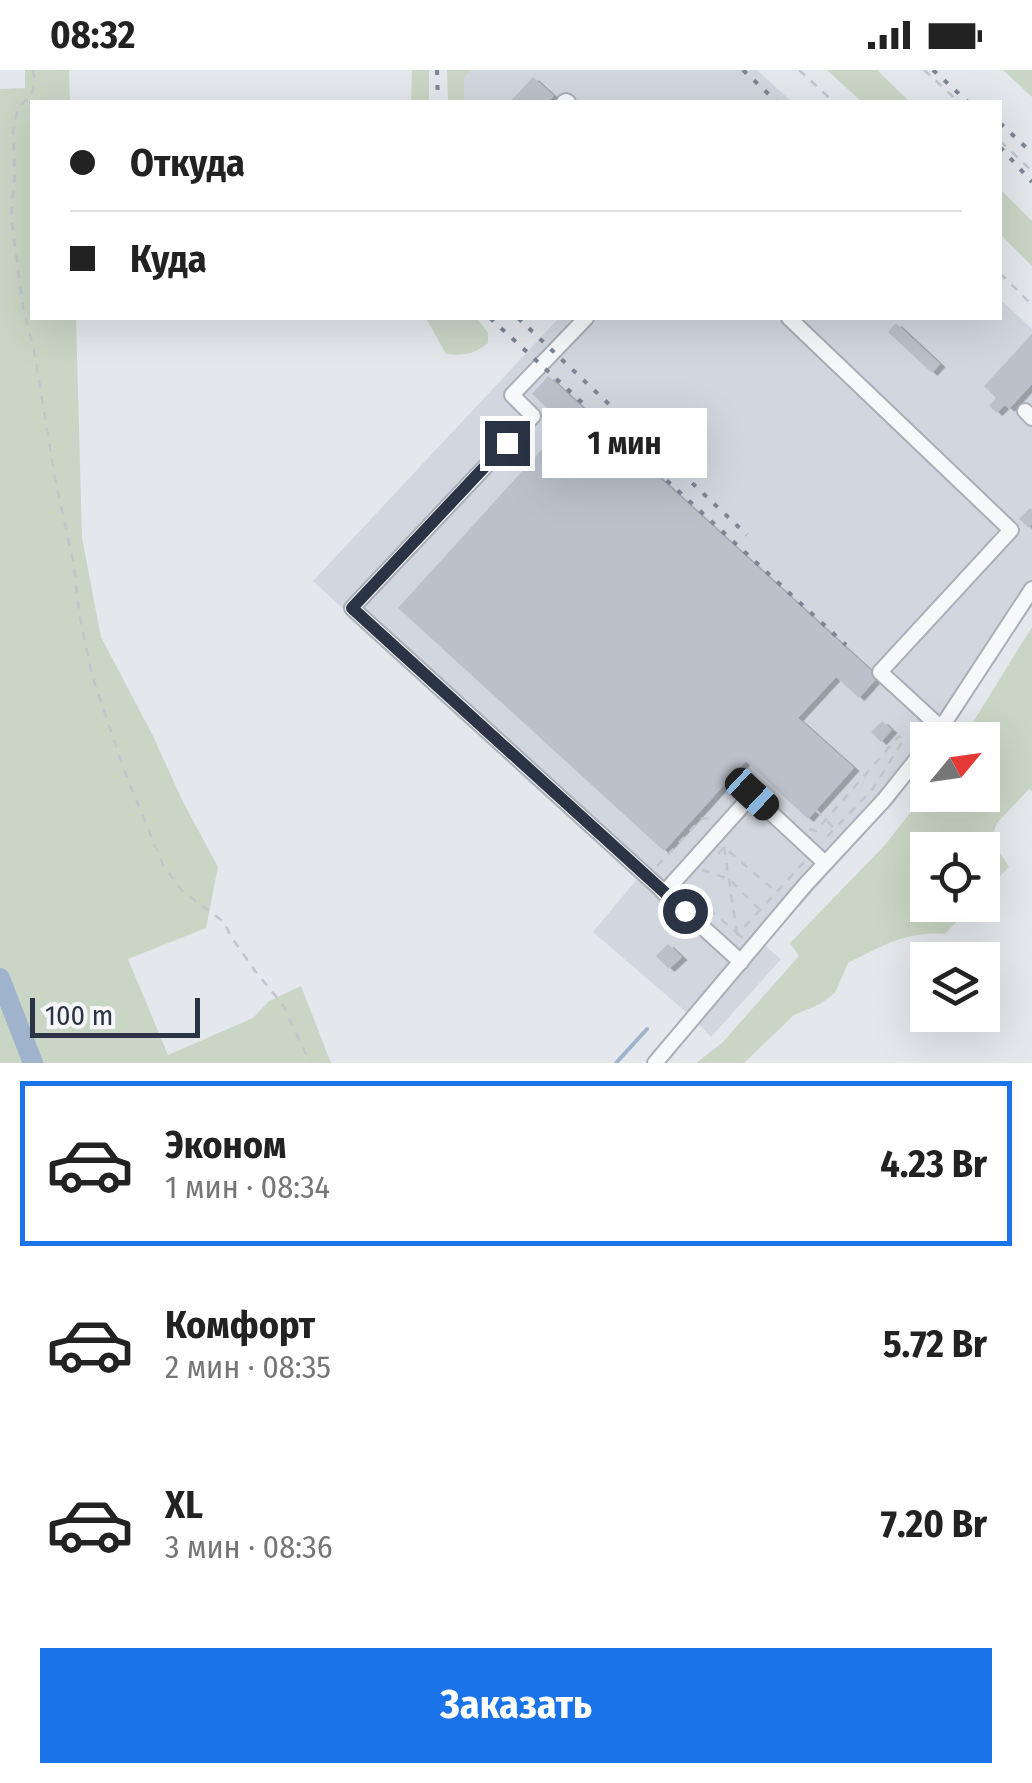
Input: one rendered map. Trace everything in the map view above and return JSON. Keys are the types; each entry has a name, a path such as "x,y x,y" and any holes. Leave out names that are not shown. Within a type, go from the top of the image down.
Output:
{"lane":[{"path":"584,320 512,396 533,416 352,608 741,962"},
{"path":"791,320 1011,530 880,672 920,722"},
{"path":"944,722 1032,590"},
{"path":"655,1063 910,767"},
{"path":"664,892 752,794 826,864"}],"path":[{"path":"32,70 32,94 18,108 12,130 15,175 11,215 23,307 92,676 124,770 163,865 183,892 224,922 255,971 283,1005 310,1063"},
{"path":"799,70 832,100"},
{"path":"924,70 957,100"},
{"path":"1002,143 1032,171"},
{"path":"1002,274 1032,305"},
{"path":"816,810 835,829"},
{"path":"654,870 701,818 732,818"},
{"path":"713,858 724,847"},
{"path":"724,847 738,934 726,948"},
{"path":"724,847 776,892"},
{"path":"702,870 729,879 760,910"},
{"path":"693,879 684,888 738,934"}],"shaded area":[{"path":"471,70 757,70 790,100 465,100 464,78"},
{"path":"1002,301 1032,329 1032,606 951,722 910,722 910,780 764,945 781,959 711,1037 593,932 637,879 313,581 557,320 1002,320"}],"green space":[{"path":"25,70 69,70 70,100 30,100 30,320 76,320 82,538 101,637 218,867 206,928 128,959 168,1055 253,1018 269,1001 301,986 331,1063 0,1063 0,89 25,88"},
{"path":"412,70 429,70 429,100 411,100"},
{"path":"447,70 471,70 464,78 465,100 448,100"},
{"path":"827,70 877,70 908,100 860,100"},
{"path":"1003,70 1032,70 1032,97"},
{"path":"1002,191 1032,221 1032,266 1002,236"},
{"path":"427,320 478,320 488,333 488,343 468,353 446,354"},
{"path":"1032,627 1032,791 1029,789 997,823 994,832 910,832 910,922 956,922 945,934 906,937 848,963 835,993 794,1015 744,1063 696,1063 722,1043 799,956 790,943 885,845 911,812 1000,812 1000,722 973,722"},
{"path":"1000,853 1009,867 1000,876"}],"building":[{"path":"533,77 554,96 550,100 512,100"},
{"path":"896,323 940,364 932,373 888,332"},
{"path":"1032,334 1032,384 1009,409 1005,405 997,413 989,406 996,398 984,386"},
{"path":"548,376 878,677 859,698 836,677 798,718 854,768 808,819 746,761 664,851 398,608 565,424 532,394"},
{"path":"1030,508 1032,524 1029,528 1019,519"},
{"path":"882,721 892,730 881,742 871,732"},
{"path":"668,944 682,957 669,969 656,956"}],"waterway":[{"path":"0,978 33,1063"},
{"path":"616,1063 647,1029"}],"railway":[{"path":"437,70 438,100"},
{"path":"743,70 775,100"},
{"path":"933,70 966,100"},
{"path":"1002,125 1032,153"},
{"path":"1002,149 1032,182"},
{"path":"492,320 846,645"},
{"path":"520,320 747,535"}],"route":[{"path":"507,443 352,608 685,911"}]}
